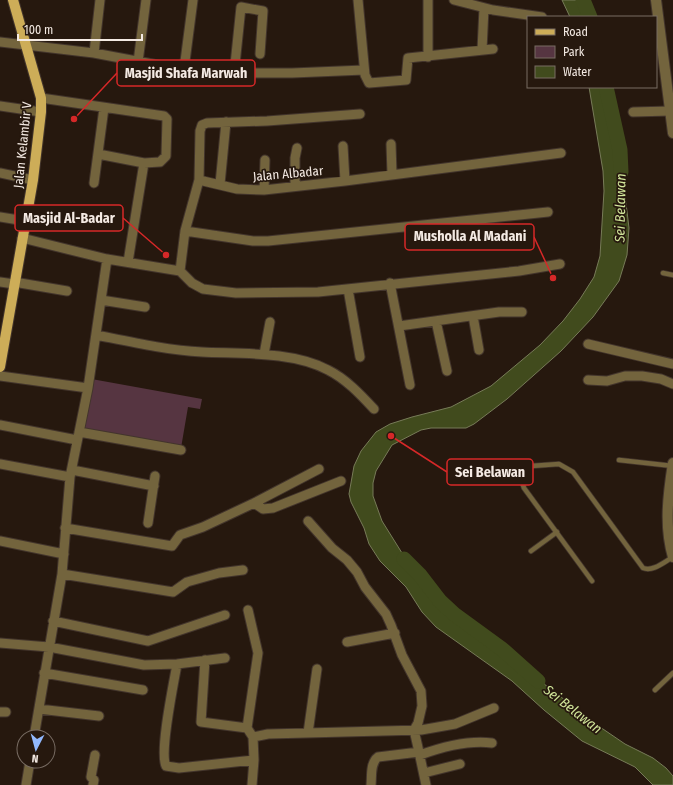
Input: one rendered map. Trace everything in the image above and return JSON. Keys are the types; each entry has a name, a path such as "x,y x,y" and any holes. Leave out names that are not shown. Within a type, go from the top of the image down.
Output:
{"main road":[{"name":"Jalan Kelambir V","path":"0,367 3,336 33,180 41,112 41,98 13,0"}],"street":[{"path":"94,53 100,0"},
{"path":"138,62 146,0"},
{"path":"184,69 193,0"},
{"path":"358,0 365,78 369,83 403,81 408,78 408,58 493,49"},
{"path":"428,0 428,57"},
{"path":"454,0 484,8 536,16"},
{"path":"656,0 662,57 670,78 670,111 673,133"},
{"path":"234,74 242,3 263,11 260,54"},
{"path":"482,50 484,8"},
{"path":"0,42 94,53 200,73 292,73 364,70"},
{"path":"41,98 164,116 167,119 166,156 157,164 98,154"},
{"path":"0,106 41,112"},
{"path":"94,183 104,108"},
{"path":"633,112 670,111"},
{"path":"180,271 186,231 199,180 201,126 205,123 267,121 360,114"},
{"path":"220,184 226,122"},
{"path":"391,144 392,174"},
{"path":"343,146 345,181"},
{"path":"296,186 295,158 298,148"},
{"name":"Jalan Albadar","path":"199,180 237,189 264,190 345,181 561,152"},
{"path":"264,190 265,160"},
{"path":"128,262 144,163"},
{"path":"0,174 33,180"},
{"path":"186,231 253,241 268,241 548,212"},
{"path":"0,217 25,221"},
{"path":"22,238 107,259 180,271 192,283 203,289 236,293 318,292 390,283 519,271 560,264"},
{"path":"35,729 62,574 71,474 88,388 107,259"},
{"path":"0,282 67,291"},
{"path":"390,283 410,385"},
{"path":"348,289 360,357"},
{"path":"101,300 145,307"},
{"path":"399,326 499,312 522,312"},
{"path":"473,316 480,350"},
{"path":"264,354 270,322"},
{"path":"436,322 447,371"},
{"path":"96,335 149,345 201,352 264,354 308,363 327,369 350,385 374,409"},
{"path":"588,344 673,364"},
{"path":"0,376 88,388"},
{"path":"588,380 608,381 625,376 642,376 661,379 673,384"},
{"path":"0,425 181,450"},
{"path":"0,464 154,486"},
{"path":"673,465 667,524 668,538 673,557"},
{"path":"66,528 172,546 180,535 203,527 254,504 319,469"},
{"path":"148,523 155,476"},
{"path":"254,504 263,508 273,508 341,481"},
{"path":"308,521 332,548 347,560 357,572 365,587 386,614 402,655 421,691 422,706 418,724 414,730 426,785"},
{"path":"0,541 64,554"},
{"path":"62,574 173,592 187,582 219,573 243,570"},
{"path":"248,610 258,653 247,728 253,737 254,760 252,785"},
{"path":"53,621 148,641 225,615"},
{"path":"347,642 395,634"},
{"path":"0,643 49,647 144,665 178,664 225,658"},
{"path":"205,660 201,722 247,728"},
{"path":"178,664 169,702 164,755 166,766 179,768 254,760"},
{"path":"308,732 317,669"},
{"path":"44,673 143,690"},
{"path":"253,737 268,734 308,732 326,734 414,730 455,724 494,708"},
{"path":"39,709 99,716"},
{"path":"371,785 372,763 378,757 419,753 458,745 483,742 492,743"},
{"path":"93,785 94,780 91,776 95,756"},
{"path":"424,773 460,764"},
{"path":"26,785 29,769"}],"lane":[{"path":"663,273 673,275"},
{"path":"619,460 673,465"},
{"path":"592,581 522,484 523,475 531,466 559,464 573,472 643,568 649,570 653,569 673,557"},
{"path":"531,551 557,532"},
{"path":"655,690 673,673"}],"green space":[{"path":"86,378 202,399 200,409 188,407 181,448 76,429"}],"water":[{"path":"562,0 581,0 588,16 570,16"},
{"name":"Sei Belawan","path":"589,88 607,88 620,154 629,228 627,255 619,281 593,317 561,351 507,399 474,424 466,428 431,428 421,430 392,445 376,471 373,483 373,496 382,521 402,553 444,604 483,637 600,727 625,744 653,758 666,768 673,776 673,785 653,785 635,767 582,741 512,681 436,627 422,612 406,587 380,561 369,544 364,528 351,502 349,494 354,466 361,451 376,432 390,424 451,407 491,386 540,345 563,321 580,299 594,277 600,256 604,191 603,171"}],"waterway":[{"name":"Sei Belawan","path":"583,0 590,16"},
{"name":"Sei Belawan","path":"606,88 620,150 621,172"},
{"name":"Sei Belawan","path":"404,559 420,575 440,601 454,614 502,649 538,681"}],"place":[{"name":"Masjid Shafa Marwah","path":"74,119"},
{"name":"Masjid Al-Badar","path":"166,255"},
{"name":"Musholla Al Madani","path":"553,278"},
{"name":"Sei Belawan","path":"391,436"}]}
